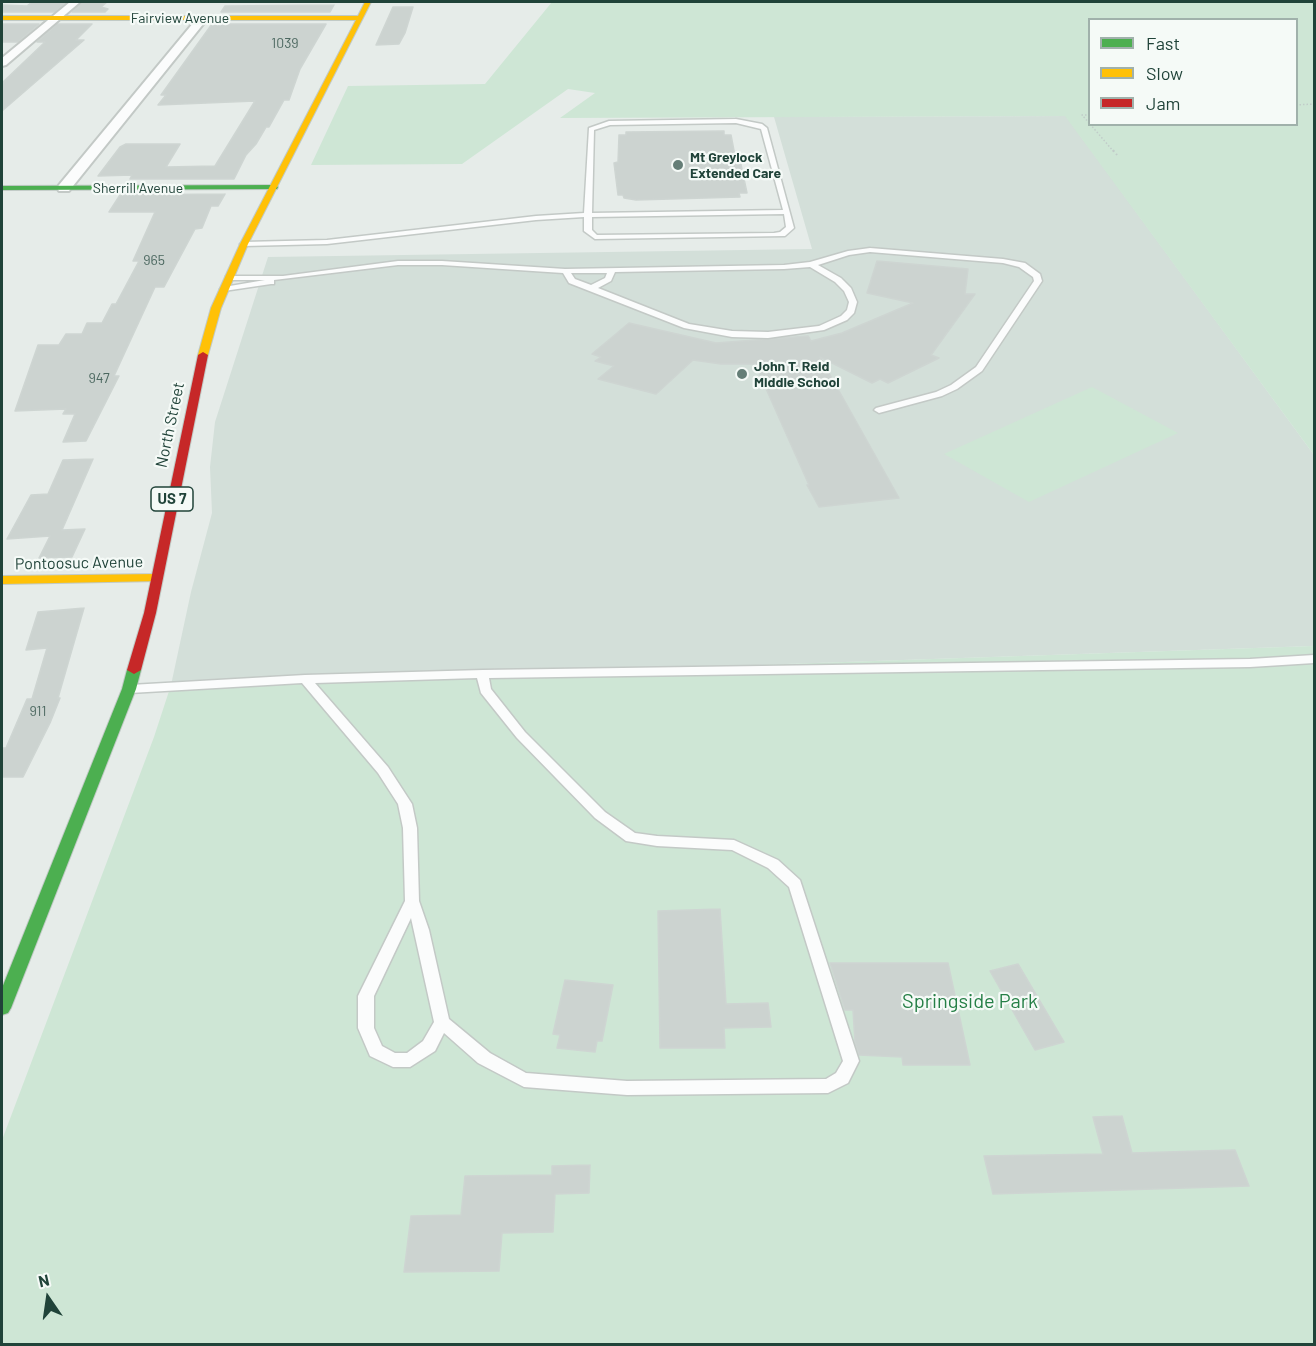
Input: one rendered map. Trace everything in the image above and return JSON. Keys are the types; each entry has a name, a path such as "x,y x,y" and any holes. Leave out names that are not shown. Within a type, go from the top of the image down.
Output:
{"main road":[{"name":"North Street","path":"2,1008 129,689 141,650 157,578 203,350 227,283 244,244 368,2"},
{"name":"Fairview Avenue","path":"2,18 359,18"},
{"name":"Sherrill Avenue","path":"2,188 274,187"},
{"name":"Pontoosuc Avenue","path":"2,580 157,578"}],"street":[{"path":"2,63 75,2"},
{"path":"64,188 203,18"}],"lane":[{"path":"736,121 760,125 764,128 790,228 782,234 766,236 604,238 595,237 588,231 588,215 591,129 601,124 616,122 736,121"},
{"path":"244,244 345,241 494,223 588,215 787,212"},
{"path":"227,283 277,281 283,278 398,263 442,263 565,271 775,268 811,264 859,251 1003,261 1022,265 1037,276 1038,282 979,369 954,387 939,394 879,410"},
{"path":"565,271 573,281 687,326 750,336 806,332 844,318 853,307 852,296 844,285 811,264"},
{"path":"592,288 608,279 612,270"},
{"path":"129,689 305,679 483,674 1250,663 1314,659"},
{"path":"305,679 383,770 405,804 410,828 412,901 422,930 442,1022 484,1058 524,1080 558,1085 627,1088 828,1086 842,1078 850,1061 795,884 773,864 734,845 657,841 631,837 600,815 521,735 485,690 483,674"},
{"path":"412,901 366,996 366,1029 376,1051 393,1060 410,1060 429,1046 442,1022"}],"path":[{"path":"1298,105 1314,104"},
{"path":"1088,115 1082,115 1088,122"},
{"path":"1092,126 1117,155"}],"shaded area":[{"name":"John T. Reid Middle School","path":"1066,116 1314,455 1314,646 171,685 191,592 212,513 210,467 215,422 268,257 812,249 774,117"}],"green space":[{"path":"552,2 1314,2 1314,455 1065,116 560,118 595,93 568,89 462,164 311,165 348,86 485,84"},
{"path":"1092,387 1178,433 1029,502 944,454"},
{"name":"Springside Park","path":"1314,646 1314,1344 2,1344 2,1140 154,737 171,685"}],"building":[{"path":"32,2 67,2 55,12 2,12 2,5 27,6"},
{"path":"82,2 107,2 101,7 108,9 105,12 72,12"},
{"path":"334,5 330,12 221,12 225,6"},
{"path":"393,7 413,7 405,33 399,44 376,45"},
{"path":"2,24 39,24 18,42 2,42"},
{"path":"57,24 92,24 76,40 84,40 2,111 2,85 5,81 3,82 45,42 37,42"},
{"path":"212,24 326,24 300,69 289,100 284,100 269,127 266,127 246,155 234,179 130,179 132,175 98,176 120,147 126,144 180,144 166,167 215,166 255,101 158,105 166,95 161,95"},
{"name":"Mt Greylock Extended Care","path":"724,131 724,135 731,135 735,156 739,155 747,193 739,193 740,197 636,200 618,195 614,163 618,162 619,135 626,135 626,132"},
{"path":"225,194 218,206 211,206 202,228 195,229 164,287 155,287 114,376 119,376 86,441 63,442 75,414 63,414 66,409 15,411 38,345 59,345 66,334 82,334 87,323 102,323 112,304 116,304 139,261 133,261 155,212 109,212 120,195"},
{"path":"877,261 968,269 965,294 975,294 931,355 939,358 888,383 880,379 872,383 820,357 899,498 819,507 807,485 809,485 755,364 721,364 693,360 656,394 598,379 614,366 595,361 601,357 592,354 629,323 716,343 808,336 811,341 842,333 913,303 867,293"},
{"path":"93,459 62,530 85,529 72,557 39,558 50,536 7,539 31,495 48,494 63,460"},
{"path":"84,608 58,698 60,698 50,723 23,777 2,777 2,748 6,748 27,699 32,699 47,648 26,650 38,612"},
{"path":"720,909 726,1004 768,1003 771,1027 724,1028 725,1048 660,1048 658,911"},
{"path":"830,963 948,963 970,1065 903,1065 902,1057 859,1055 855,1042 853,1010 845,1010"},
{"path":"1018,964 1064,1042 1035,1050 990,971"},
{"path":"565,980 613,985 602,1041 597,1041 595,1052 557,1048 560,1035 553,1034"},
{"path":"1122,1116 1132,1153 1235,1150 1249,1186 993,1194 984,1156 1103,1154 1093,1117"},
{"path":"590,1165 589,1193 555,1194 553,1232 502,1233 499,1271 404,1272 411,1216 461,1215 465,1176 552,1175 552,1166"}],"traffic: fast":[{"path":"2,188 274,187"},
{"path":"2,1008 129,689 134,670"}],"traffic: slow":[{"path":"203,355 216,308 244,244 368,2"},
{"path":"2,18 359,18"},
{"path":"2,580 157,578"}],"traffic: jam":[{"path":"134,670 150,613 203,355"}],"place":[{"name":"Mt Greylock Extended Care","path":"678,165"},
{"name":"John T. Reid Middle School","path":"742,374"}]}
